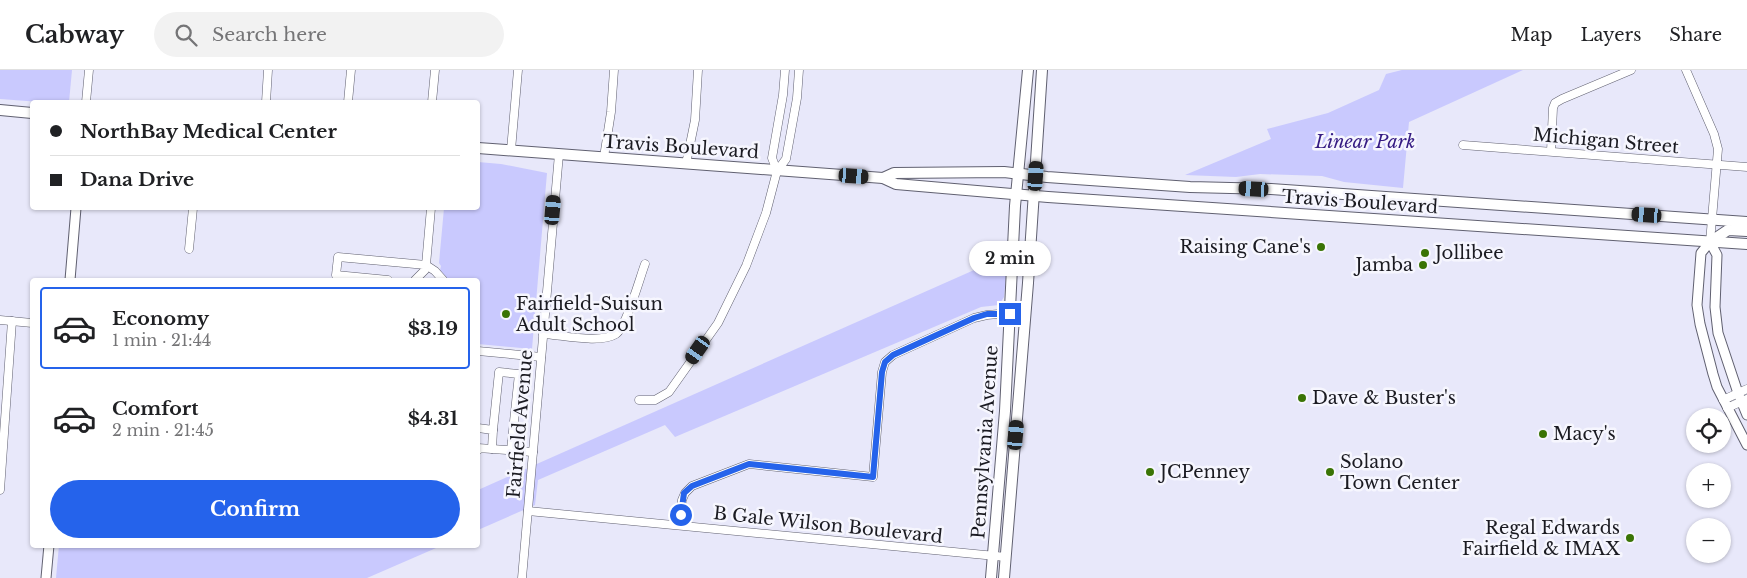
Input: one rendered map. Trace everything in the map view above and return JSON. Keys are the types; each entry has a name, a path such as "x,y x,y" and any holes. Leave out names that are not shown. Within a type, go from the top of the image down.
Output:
{"main road":[{"name":"Pennsylvania Avenue","path":"991,578 1005,411 1017,194 1028,70"},
{"name":"Pennsylvania Avenue","path":"1004,578 1036,176 1042,70"},
{"path":"0,110 30,113"},
{"name":"Travis Boulevard","path":"480,148 882,178 896,184 1034,196 1747,244"},
{"name":"Travis Boulevard","path":"882,178 894,173 1004,172 1190,187 1281,190 1747,222"},
{"path":"1710,242 1728,230 1747,231"}],"street":[{"path":"86,100 89,70"},
{"path":"266,100 268,70"},
{"path":"348,100 351,70"},
{"path":"432,100 435,70"},
{"path":"512,150 518,70"},
{"path":"604,157 611,112 614,70"},
{"path":"686,164 695,120 698,70"},
{"path":"777,171 772,158 783,95 785,70"},
{"path":"639,400 655,400 669,392 718,323 749,257 766,213 777,171 786,159 797,98 799,70"},
{"path":"1551,151 1555,103 1631,70"},
{"path":"1686,70 1714,134 1718,149 1710,242 1717,255 1715,307 1718,333 1747,415"},
{"name":"Michigan Street","path":"1463,145 1747,167"},
{"name":"Fairfield Avenue","path":"522,578 559,154"},
{"path":"70,278 76,210"},
{"path":"189,249 193,210"},
{"path":"417,278 425,270 431,210"},
{"path":"1710,242 1701,253 1697,305 1700,324 1713,374 1725,404 1747,445"},
{"path":"367,278 336,275 338,257 426,265 435,270 441,278"},
{"path":"543,334 608,338 617,333 624,323 645,264"},
{"path":"680,525 684,493 692,486 749,464 873,477 882,372 885,362 893,355 974,318 987,314 1010,314"},
{"path":"0,320 30,323"},
{"path":"0,490 12,321"},
{"path":"480,351 542,357"},
{"path":"492,449 499,372 518,374 511,450"},
{"path":"1725,404 1742,398 1747,389"},
{"path":"480,428 493,430"},
{"path":"480,448 533,452"},
{"name":"B Gale Wilson Boulevard","path":"528,511 1006,557"},
{"path":"46,578 49,548"}],"green space":[{"path":"0,70 72,70 69,100 30,101 0,99"},
{"name":"Linear Park","path":"1402,70 1523,70 1409,122 1403,188 1344,182 1322,176 1260,174 1236,177 1185,175 1271,139 1267,129 1328,113 1379,90 1386,74"},
{"path":"480,162 501,164 547,173 532,349 480,344 480,278 447,278 440,270 441,266 439,263 444,210 480,210"},
{"path":"1008,255 1004,297 999,305 981,307 675,437 665,425 538,480 535,505 480,529 480,489"},
{"path":"59,548 436,548 367,578 56,578"}],"place":[{"name":"Raising Cane's","path":"1321,247"},
{"name":"Jollibee","path":"1425,253"},
{"name":"Jamba","path":"1423,265"},
{"name":"Fairfield-Suisun Adult School","path":"506,314"},
{"name":"Dave & Buster's","path":"1302,398"},
{"name":"Macy's","path":"1543,434"},
{"name":"JCPenney","path":"1150,472"},
{"name":"Solano Town Center","path":"1330,472"},
{"name":"Regal Edwards Fairfield & IMAX","path":"1630,538"}],"route":[{"path":"681,515 684,493 692,486 749,464 873,477 882,372 885,362 893,355 974,318 987,314 1010,314"}]}
